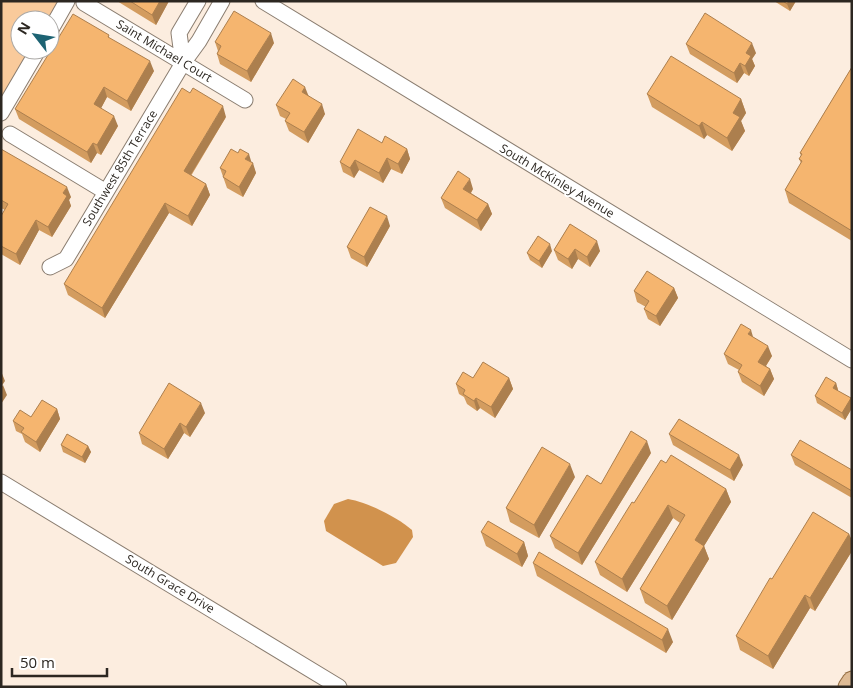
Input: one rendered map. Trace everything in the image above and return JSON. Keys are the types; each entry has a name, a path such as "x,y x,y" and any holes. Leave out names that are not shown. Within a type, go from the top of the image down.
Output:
{"main road":[{"path":"848,687 852,681"}],"street":[{"path":"60,13 67,1"},
{"path":"183,63 179,33 198,1"},
{"name":"Southwest 85th Terrace","path":"50,267 66,259 222,1"},
{"name":"South McKinley Avenue","path":"263,1 852,360"},
{"name":"Saint Michael Court","path":"84,3 245,100"},
{"path":"1,113 32,60"},
{"path":"10,134 106,192"},
{"name":"South Grace Drive","path":"1,482 339,687"}],"shaded area":[{"path":"1,1 59,1 54,10 10,10 10,60 24,60 1,98"},
{"path":"348,499 364,503 382,511 412,530 413,537 396,563 383,566 326,531 324,521 334,504"}],"building":[{"path":"130,1 160,1 152,15"},
{"path":"234,11 271,33 247,71 217,54 221,46 215,42"},
{"path":"705,13 752,43 746,53 751,56 745,66 740,63 734,73 686,44"},
{"path":"73,14 150,61 127,101 104,87 94,104 114,116 97,145 93,143 87,152 15,109 45,60 60,60 60,35"},
{"path":"671,56 741,99 733,113 740,117 727,138 702,122 699,126 647,94"},
{"path":"852,67 852,231 785,190 802,161 799,159 802,154 800,153"},
{"path":"293,79 305,87 302,92 322,104 304,132 285,121 290,113 276,105"},
{"path":"182,88 190,93 193,88 223,106 184,171 206,184 188,216 165,203 102,308 64,284"},
{"path":"358,129 382,143 385,136 407,149 398,164 387,158 379,173 355,160 350,168 340,162"},
{"path":"1,149 67,187 63,193 67,196 48,227 36,220 16,254 1,246 1,216 8,204 1,200"},
{"path":"231,149 238,153 240,149 249,154 245,159 253,163 239,187 223,177 226,171 220,168"},
{"path":"458,171 470,179 463,189 488,204 477,220 441,198"},
{"path":"370,207 387,216 364,257 347,247"},
{"path":"570,224 597,241 587,257 575,249 568,259 554,250"},
{"path":"538,236 550,244 539,261 527,253"},
{"path":"647,271 674,288 656,316 644,309 649,301 634,291"},
{"path":"741,324 751,330 748,334 768,346 758,362 770,369 760,386 738,372 742,365 724,354"},
{"path":"483,362 509,378 491,407 476,398 474,401 463,394 465,390 456,384 463,372 473,378"},
{"path":"826,377 836,383 833,388 851,398 842,413 815,396"},
{"path":"169,383 201,403 186,427 180,423 164,449 139,433"},
{"path":"42,400 57,409 36,442 21,432 24,428 13,421 20,410 31,417"},
{"path":"679,419 739,455 730,470 669,434"},
{"path":"631,431 647,441 578,553 550,536 587,475 601,484"},
{"path":"67,434 88,446 82,457 61,445"},
{"path":"800,440 852,470 852,491 791,455"},
{"path":"542,447 570,464 534,525 506,508"},
{"path":"671,455 726,489 695,540 704,546 667,606 640,589 685,515 668,505 622,579 595,562 632,502 634,503 661,460 666,463"},
{"path":"813,512 849,534 810,598 805,595 768,656 736,636 770,578 772,579"},
{"path":"488,521 524,542 517,554 481,532"},
{"path":"539,552 668,629 662,640 533,563"}]}
